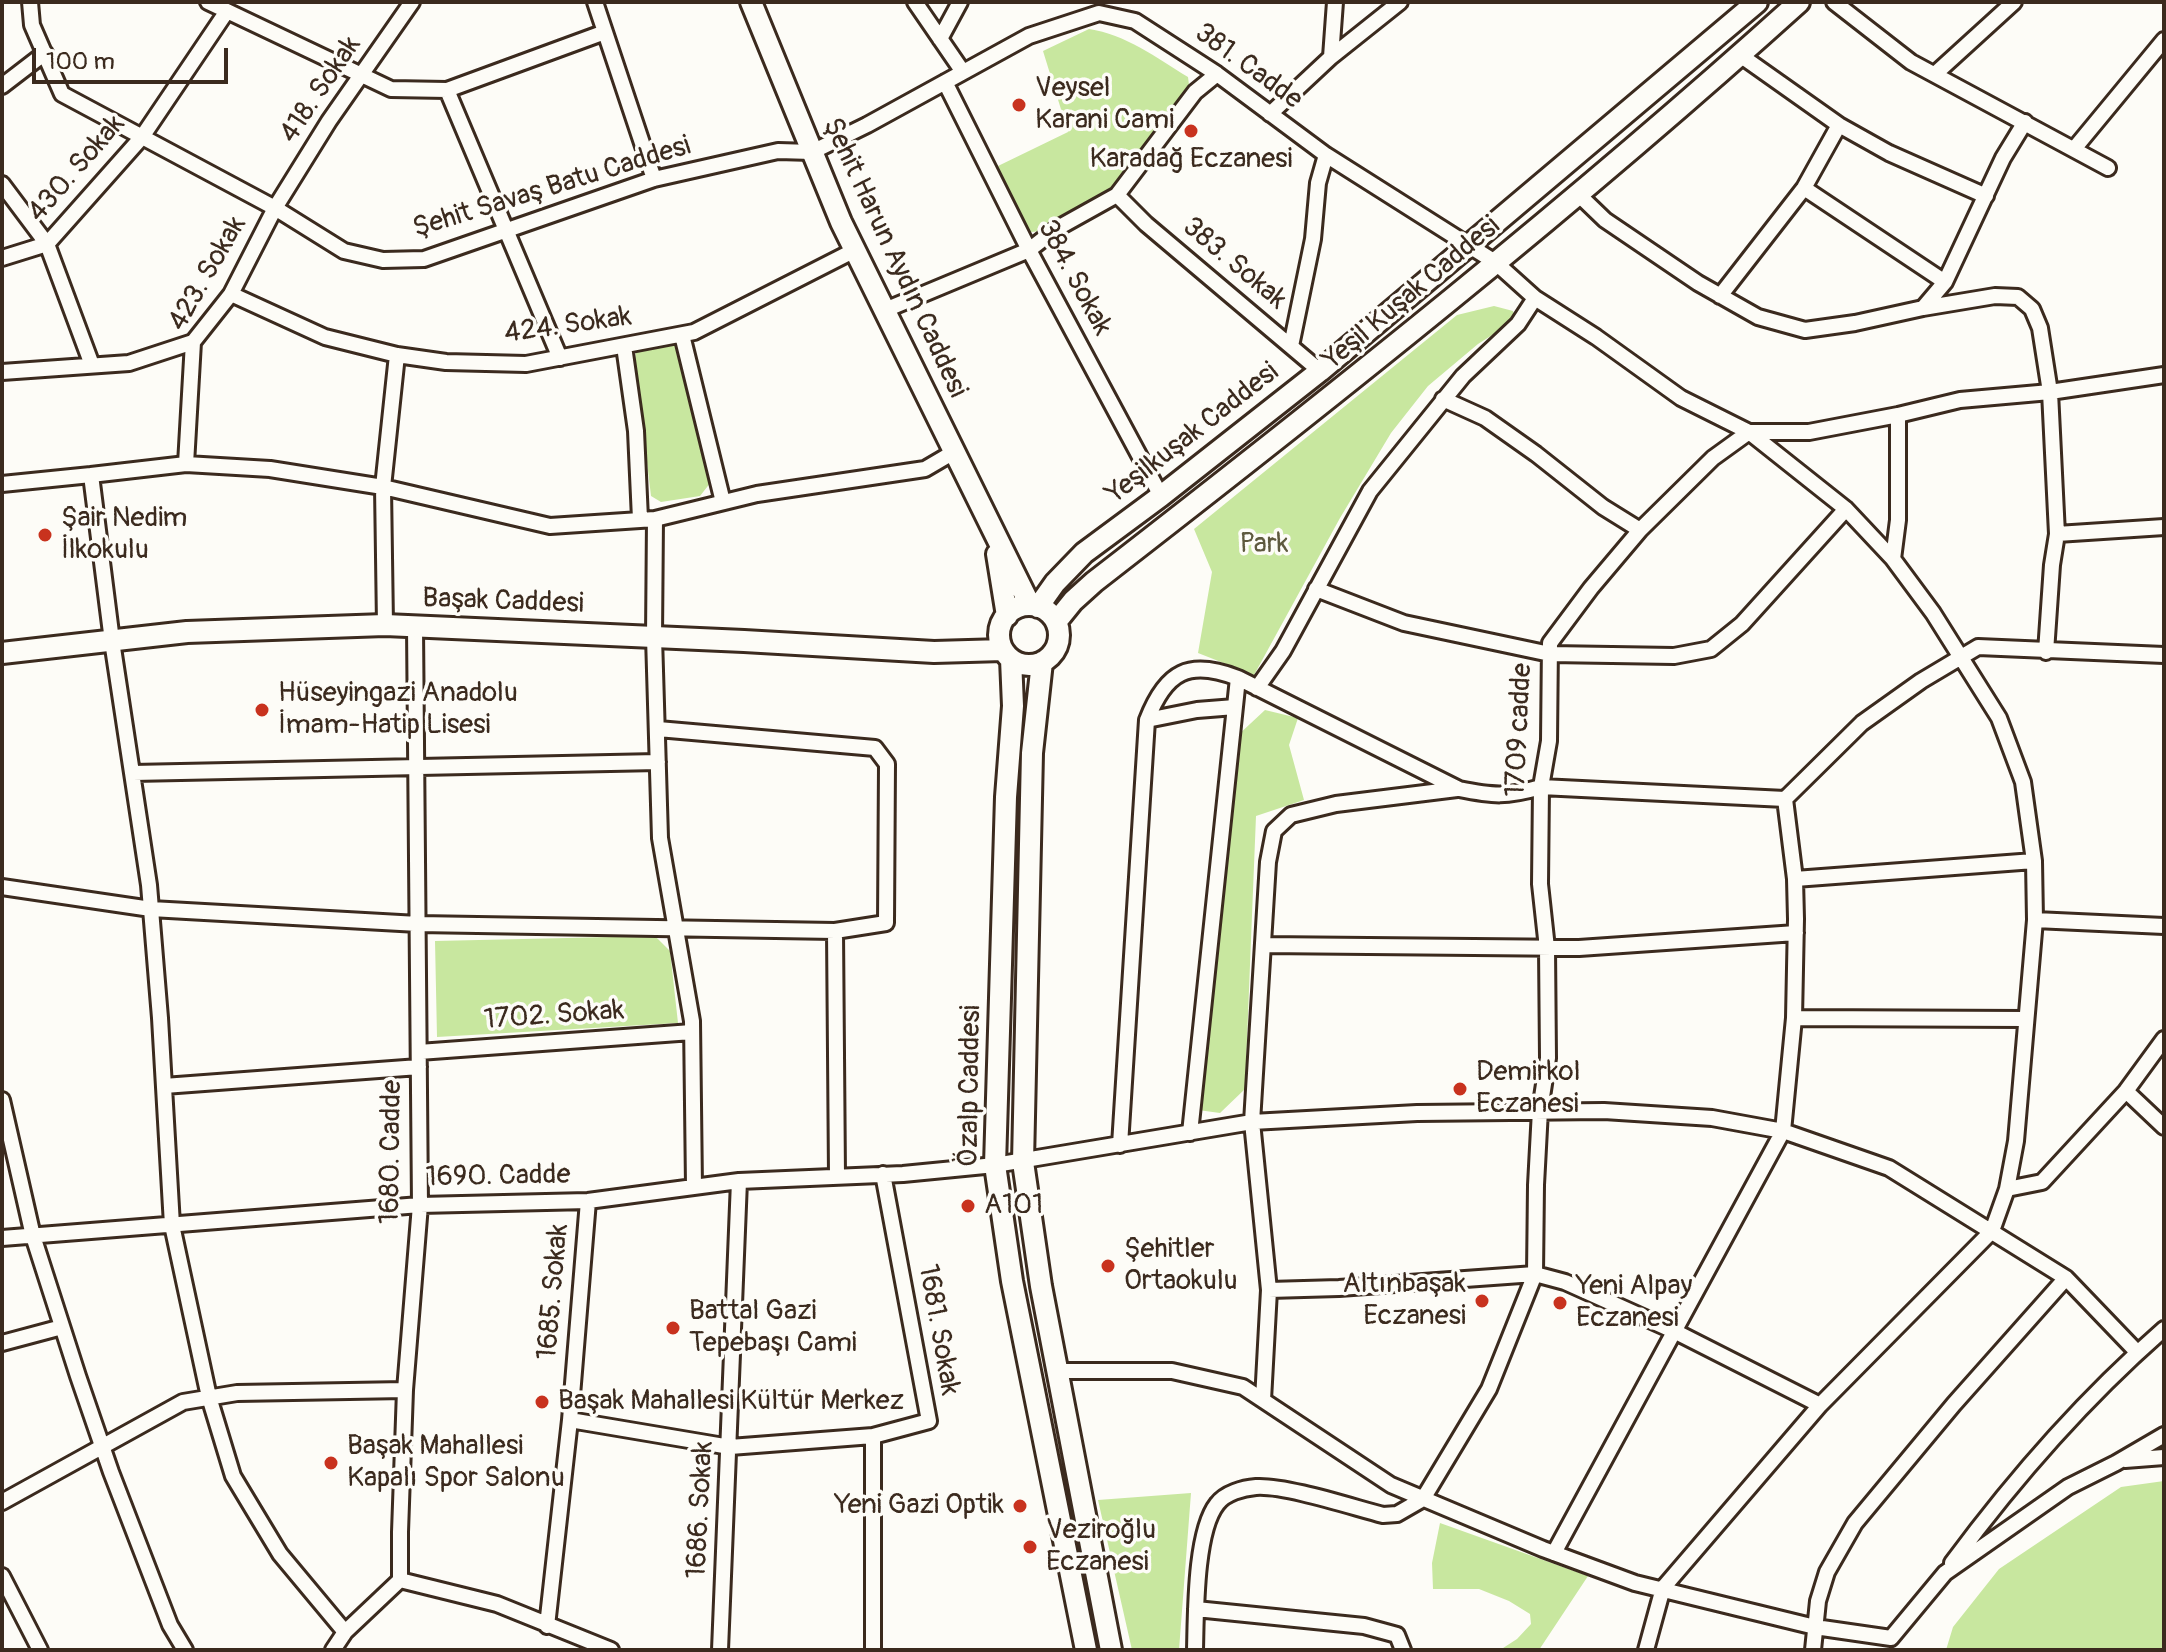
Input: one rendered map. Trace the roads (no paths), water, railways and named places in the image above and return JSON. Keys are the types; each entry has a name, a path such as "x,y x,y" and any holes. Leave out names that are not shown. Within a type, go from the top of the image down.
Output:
{"main road":[{"name":"Şehit Harun Aydın Caddesi","path":"751,2 855,250 994,535 1034,606"},
{"name":"Yeşilkuşak Caddesi","path":"1034,606 1084,553 1320,371 1757,2"},
{"name":"Yeşil Kuşak Caddesi","path":"1056,622 1094,582 1346,386 1799,2"},
{"name":"Şehit Harun Aydın Caddesi","path":"994,535 1007,616"},
{"path":"1034,606 1045,610 1056,622 1059,641 1050,657 1042,662 1023,665 1007,655 1000,632 1013,610 1034,606"},
{"name":"Başak Caddesi","path":"2,653 187,632 385,625 1007,655"},
{"name":"Özalp Caddesi","path":"1007,655 1013,706 1006,797 995,1165 1012,1281 1086,1650"},
{"name":"Özalp Caddesi","path":"1042,662 1032,753 1023,1162 1041,1286 1111,1650"}],"street":[{"name":"Şehit Savaş Batu Caddesi","path":"30,2 32,25 62,94 275,208 344,251 383,260 424,259 654,179 778,151 812,152"},
{"path":"208,2 391,89 447,90 605,32"},
{"name":"418. Sokak","path":"275,208 412,2"},
{"path":"595,2 654,179"},
{"path":"915,2 963,72"},
{"path":"940,39 960,2"},
{"path":"1113,16 1121,2"},
{"path":"1331,57 1335,2"},
{"path":"1270,114 1331,57 1400,2"},
{"path":"1834,2 1911,62 2108,168"},
{"path":"1935,74 2014,2"},
{"name":"430. Sokak","path":"2,258 47,244 142,137 227,11"},
{"name":"381. Cadde","path":"812,152 1029,36 1099,13 1135,21 1217,74 1326,155 1495,262 1535,298 1681,398 1749,432"},
{"path":"2074,149 2164,40"},
{"path":"2,86 45,53"},
{"path":"1740,55 1839,125 1889,153 1986,196"},
{"path":"885,310 1029,250 1056,229 1117,195 1195,92 1217,74"},
{"name":"384. Sokak","path":"945,82 1029,250 1161,496"},
{"path":"447,90 560,358"},
{"path":"1923,308 1945,282 2003,158 2025,122"},
{"path":"1720,296 1804,188 1839,125"},
{"path":"1291,346 1313,239 1318,183 1326,155"},
{"path":"2,184 47,244 92,365"},
{"path":"1804,188 1945,282"},
{"path":"1577,193 1605,220 1720,296 1758,317 1805,330 1995,296 2018,297 2032,309 2040,328 2050,392 2057,534 2046,652"},
{"name":"383. Sokak","path":"1117,195 1146,224 1320,371"},
{"name":"423. Sokak","path":"186,464 193,342 231,294 275,208"},
{"name":"424. Sokak","path":"231,294 325,337 397,355 446,362 513,363 560,358 694,332 855,250"},
{"path":"1257,688 1283,651 1370,491 1443,399 1518,324 1535,298"},
{"path":"682,335 723,502"},
{"path":"2,372 129,363 193,342"},
{"path":"624,346 648,519 660,838 692,1032 694,1187"},
{"path":"385,625 383,487 397,355"},
{"path":"1749,432 1809,432 1960,400 2050,392 2164,375"},
{"path":"1443,399 1485,418 1603,507 1640,530"},
{"path":"1893,559 1898,520 1898,415"},
{"path":"1646,1650 1663,1588 1820,1405 1992,1231 2007,1189 2016,1141 2035,920 2034,861 2023,782 1999,718 1912,582 1893,559 1846,509 1749,432"},
{"name":"1709 cadde","path":"1535,1274 1540,1110 1548,1058 1547,948 1540,884 1541,787 1549,741 1550,643 1640,530 1713,458 1749,432"},
{"path":"2,484 186,464 270,469 383,487 550,526 648,519 772,492 925,469 954,452"},
{"path":"91,475 151,909 172,1225 209,1397 233,1476 280,1554 345,1632"},
{"path":"1316,589 1404,623 1550,654 1674,656 1711,649 1742,624 1846,509"},
{"path":"2057,534 2164,527"},
{"name":"1680. Cadde","path":"400,1580 405,1390 420,1205 415,627"},
{"path":"1263,1400 1269,1290 1252,1122 1268,862 1274,831 1291,815 1336,804 1459,789 1503,796 1541,787 1785,799 1862,723 1978,647 2164,655"},
{"path":"1120,1145 1147,720 1153,705 1179,674 1195,667 1218,670 1238,678 1459,789"},
{"path":"1190,1133 1238,678"},
{"path":"1147,720 1197,710 1235,707"},
{"path":"2,887 151,909 418,924 835,931 886,923 887,764 875,748 658,729"},
{"path":"133,773 658,762"},
{"path":"1554,1553 1783,1131 1794,1018 1796,933 1795,879 1785,799"},
{"path":"1795,879 2034,861"},
{"path":"2035,920 2164,926"},
{"path":"835,931 837,1176"},
{"path":"1263,945 1547,948 1796,933"},
{"path":"1794,1018 2025,1019"},
{"name":"1702. Sokak","path":"164,1086 692,1032"},
{"path":"2007,1189 2042,1182 2126,1091 2164,1039"},
{"path":"2126,1091 2164,1127"},
{"path":"2,1100 33,1236 62,1327 102,1446 170,1625 185,1650"},
{"name":"1690. Cadde","path":"2,1238 420,1205 588,1201 739,1181 995,1165 1252,1122 1540,1110 1604,1111 1712,1118 1783,1131 1889,1168 2066,1278 2137,1352"},
{"name":"1681. Sokak","path":"570,1420 730,1447 873,1436 929,1421 883,1174"},
{"name":"1686. Sokak","path":"720,1650 739,1181"},
{"name":"1685. Sokak","path":"547,1626 570,1420 588,1201"},
{"path":"1269,1290 1535,1274 1565,1282 1674,1331 1820,1405"},
{"path":"1195,1650 1198,1576 1207,1527 1217,1504 1232,1492 1257,1487 1287,1491 1383,1515 1397,1514 1423,1499 1489,1389 1535,1274"},
{"path":"1813,1650 1818,1601 1827,1572 1855,1523 1954,1404 2066,1278"},
{"path":"2,1343 62,1327"},
{"path":"1058,1371 1172,1371 1243,1387 1391,1485 1554,1553 1635,1583 1815,1627 1891,1638 1945,1573 1998,1501 2137,1352 2164,1329"},
{"path":"2,1502 183,1402 237,1393 405,1390"},
{"path":"1945,1573 2068,1487 2164,1435"},
{"path":"873,1436 873,1650"},
{"path":"2121,1461 2164,1457"},
{"path":"2,1576 40,1650"},
{"path":"333,1650 345,1632 400,1580 497,1604 611,1650"},
{"path":"1196,1609 1364,1626 1397,1635 1403,1650"}],"place":[{"name":"Veysel Karani Cami","path":"1019,105"},
{"name":"Karadağ Eczanesi","path":"1191,131"},
{"name":"Şair Nedim İlkokulu","path":"45,535"},
{"name":"Hüseyingazi Anadolu İmam-Hatip Lisesi","path":"262,710"},
{"name":"Demirkol Eczanesi","path":"1460,1089"},
{"name":"A101","path":"968,1206"},
{"name":"Şehitler Ortaokulu","path":"1108,1266"},
{"name":"Altınbaşak Eczanesi","path":"1482,1301"},
{"name":"Yeni Alpay Eczanesi","path":"1560,1303"},
{"name":"Battal Gazi Tepebaşı Cami","path":"673,1328"},
{"name":"Başak Mahallesi Kültür Merkez","path":"542,1402"},
{"name":"Başak Mahallesi Kapalı Spor Salonu","path":"331,1463"},
{"name":"Yeni Gazi Optik","path":"1020,1506"},
{"name":"Veziroğlu Eczanesi","path":"1030,1547"}],"park label":[{"name":"Park","path":"1264,545"}]}
